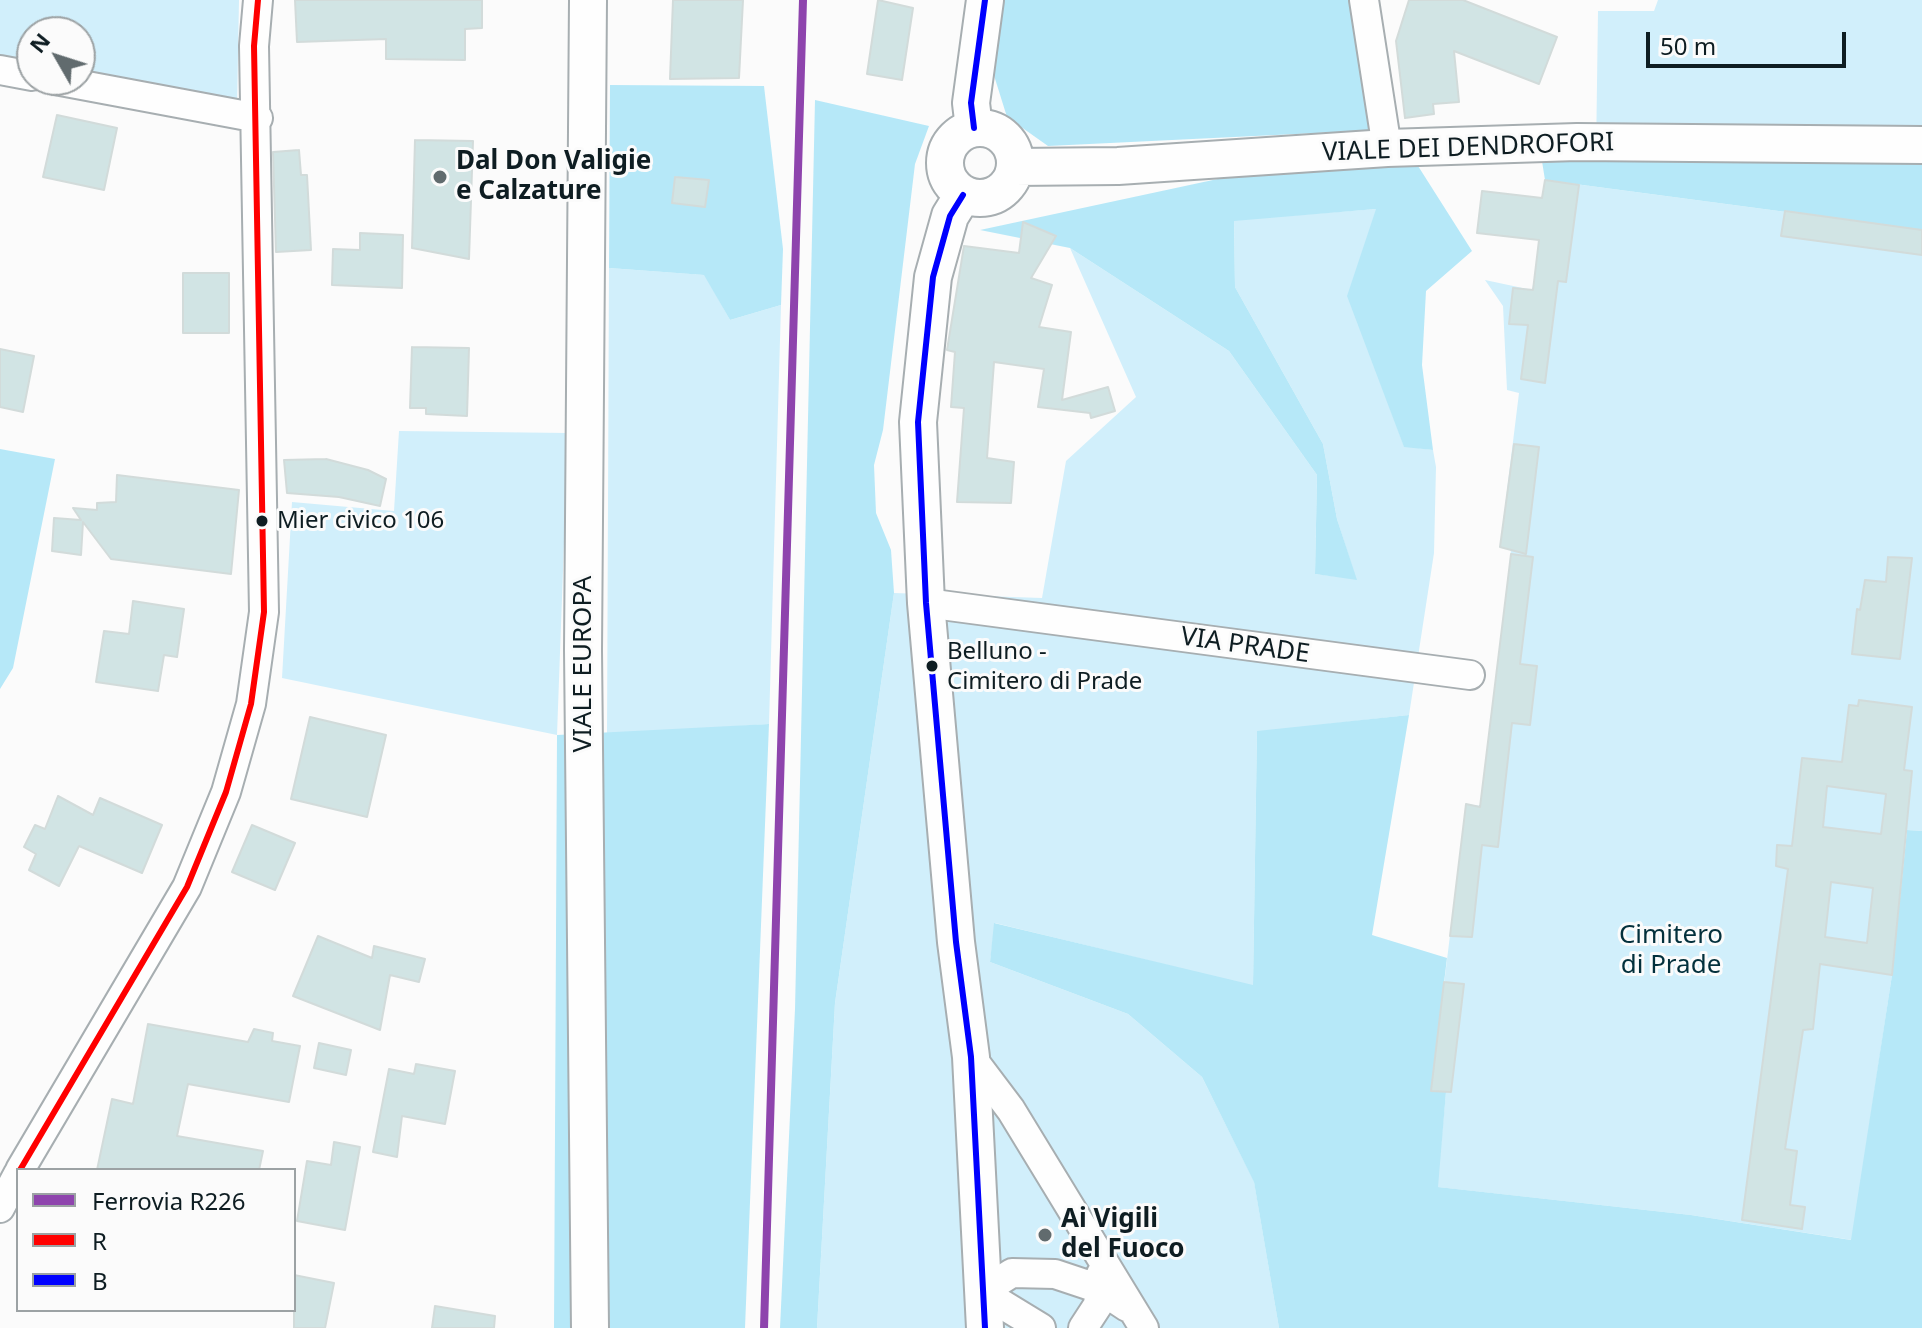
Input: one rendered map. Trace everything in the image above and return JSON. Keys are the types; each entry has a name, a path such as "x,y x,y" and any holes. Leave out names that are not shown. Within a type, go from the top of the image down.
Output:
{"main road":[{"name":"VIALE EUROPA","path":"588,0 583,666 590,1328"},
{"path":"974,128 971,103 985,0"},
{"path":"974,128 990,129 1004,137 1013,150 1015,167 1012,180 991,198 963,195 948,180 945,158 954,138 974,128"},
{"name":"VIALE DEI DENDROFORI","path":"1015,167 1118,166 1387,148 1577,142 1922,145"},
{"path":"963,195 950,216 939,247 924,348 918,422 926,603 956,942 971,1057 985,1328"}],"street":[{"path":"21,1168 187,887 226,792 251,704 264,612 258,118 254,46 258,0"},
{"path":"1364,0 1387,148"},
{"path":"96,88 258,118"},
{"name":"VIA PRADE","path":"926,603 1470,675"},
{"path":"971,1057 1011,1110 1139,1320"},
{"path":"0,1208 16,1178"},
{"path":"1083,1328 1098,1305 1102,1257"},
{"path":"1041,1328 982,1292 1001,1278 1023,1272 1055,1274 1100,1289 1139,1320"}],"green space":[{"path":"0,0 239,0 237,107 96,83 96,16 16,16 16,68 0,66"},
{"path":"1658,0 1922,0 1922,152 1596,156 1598,11 1654,11"},
{"name":"Cimitero di Prade","path":"1545,180 1922,230 1922,831 1906,830 1892,975 1852,1240 1691,1215 1437,1187 1446,1092 1431,1091 1466,804 1481,806 1511,550 1500,547 1519,393 1507,390 1503,306 1485,280 1532,290 1535,274 1549,275 1540,206"},
{"path":"1376,209 1381,384 1404,446 1433,450 1436,467 1434,553 1409,715 1257,732 1253,986 995,923 990,962 1128,1014 1202,1077 1254,1181 1279,1328 817,1328 835,1003 894,593 1042,598 1066,461 1136,397 1070,248 1229,351 1317,475 1315,574 1356,579 1337,519 1323,444 1235,287 1234,220"},
{"path":"609,268 705,275 730,320 781,305 769,724 607,735"},
{"path":"399,431 568,433 557,735 282,678 292,502 394,511"}],"shaded area":[{"path":"997,0 1357,0 1379,130 1048,146 1007,117 986,50"},
{"path":"610,85 764,86 783,249 781,305 730,320 704,275 609,268"},
{"path":"815,100 929,126 915,164 883,430 874,465 876,513 891,550 894,593 835,1003 817,1328 780,1328 795,1009"},
{"path":"1376,145 1406,147 1472,251 1426,291 1422,365 1433,450 1404,447 1347,296 1376,209 1234,221 1235,287 1323,444 1337,519 1357,580 1315,574 1317,475 1229,351 1070,248 980,230"},
{"path":"1922,152 1922,230 1545,180 1541,155"},
{"path":"0,449 55,459 13,668 0,689"},
{"path":"1409,715 1372,935 1447,958 1431,1090 1446,1092 1438,1187 1691,1215 1851,1240 1892,975 1907,830 1922,831 1922,1328 1279,1328 1254,1182 1202,1077 1128,1014 990,962 994,923 1253,985 1257,731"},
{"path":"769,724 745,1328 554,1328 557,735"}],"building":[{"path":"295,0 482,0 482,28 465,29 465,60 386,59 386,39 297,42"},
{"path":"673,0 743,0 739,78 670,79"},
{"path":"878,0 913,8 902,80 867,74"},
{"path":"1409,0 1463,0 1557,37 1539,84 1454,51 1459,102 1433,104 1434,114 1405,118 1396,41"},
{"path":"57,115 117,128 104,190 43,177"},
{"path":"415,140 473,141 469,259 412,248"},
{"path":"299,150 301,175 307,175 311,250 276,252 273,152"},
{"path":"675,177 709,180 705,207 672,203"},
{"path":"1545,180 1579,185 1566,282 1558,281 1545,383 1521,379 1528,325 1509,324 1513,288 1533,290 1539,240 1477,233 1482,191 1542,198"},
{"path":"1785,211 1922,230 1922,255 1781,236"},
{"path":"1023,222 1056,236 1031,278 1052,285 1039,327 1071,332 1062,400 1108,387 1115,411 1091,418 1090,413 1038,407 1044,369 994,362 987,458 1014,462 1011,503 957,502 964,408 951,407 955,352 947,350 964,246 1019,253"},
{"path":"360,233 403,235 402,288 332,285 333,249 360,250"},
{"path":"183,273 229,273 229,333 183,333"},
{"path":"412,347 469,348 467,416 426,414 426,408 410,408"},
{"path":"0,349 34,356 23,412 0,407"},
{"path":"1514,444 1539,447 1526,554 1500,547"},
{"path":"326,459 368,470 386,479 380,506 339,497 287,493 284,460"},
{"path":"117,475 239,490 231,574 111,559 83,522 81,555 52,551 54,518 81,520 73,508 97,510 97,503 116,502"},
{"path":"1511,554 1533,557 1520,664 1537,666 1530,725 1512,723 1498,847 1482,845 1472,937 1450,936 1466,804 1480,807"},
{"path":"1888,557 1912,558 1900,659 1852,654 1857,609 1860,610 1865,580 1886,582"},
{"path":"133,601 184,609 177,657 164,655 158,691 96,682 104,631 129,634"},
{"path":"1859,700 1912,707 1904,770 1912,771 1892,975 1820,964 1813,1029 1803,1030 1785,1149 1797,1151 1790,1205 1805,1207 1802,1229 1742,1220 1788,869 1776,866 1777,845 1792,846 1802,758 1842,762 1849,705 1858,706","holes":["1827,786 1886,794 1881,834 1823,827","1831,882 1873,888 1867,943 1825,937"]},
{"path":"310,717 386,735 367,817 291,799"},
{"path":"58,796 93,815 100,798 162,825 142,873 79,846 59,886 29,870 36,854 24,847 35,825 45,829"},
{"path":"252,825 295,843 275,890 232,872"},
{"path":"318,936 372,958 374,946 425,959 419,982 390,975 380,1030 293,996"},
{"path":"1444,982 1464,984 1451,1092 1431,1091"},
{"path":"148,1024 248,1042 254,1029 273,1033 272,1041 300,1046 289,1102 188,1084 177,1136 263,1151 259,1168 97,1168 112,1099 133,1104"},
{"path":"319,1043 351,1050 346,1075 314,1068"},
{"path":"416,1064 455,1071 445,1124 402,1116 397,1157 373,1152 389,1069 414,1074"},
{"path":"334,1142 360,1147 345,1230 297,1221 307,1161 331,1165"},
{"path":"296,1275 334,1283 325,1328 294,1328"},
{"path":"435,1306 495,1316 494,1328 432,1328"}],"rail line":[{"name":"R226","path":"764,1328 803,0"}],"transit line":[{"name":"R","path":"21,1168 187,887 226,792 251,704 264,612 254,46 258,0"},
{"name":"B","path":"974,128 971,103 985,0"},
{"name":"B","path":"963,195 950,216 933,277 918,422 926,603 956,942 971,1057 985,1328"}],"place":[{"name":"Dal Don Valigie e Calzature","path":"440,177"},
{"name":"Mier civico 106","path":"262,521"},
{"name":"Belluno - Cimitero di Prade","path":"932,666"},
{"name":"Ai Vigili del Fuoco","path":"1045,1235"}]}
